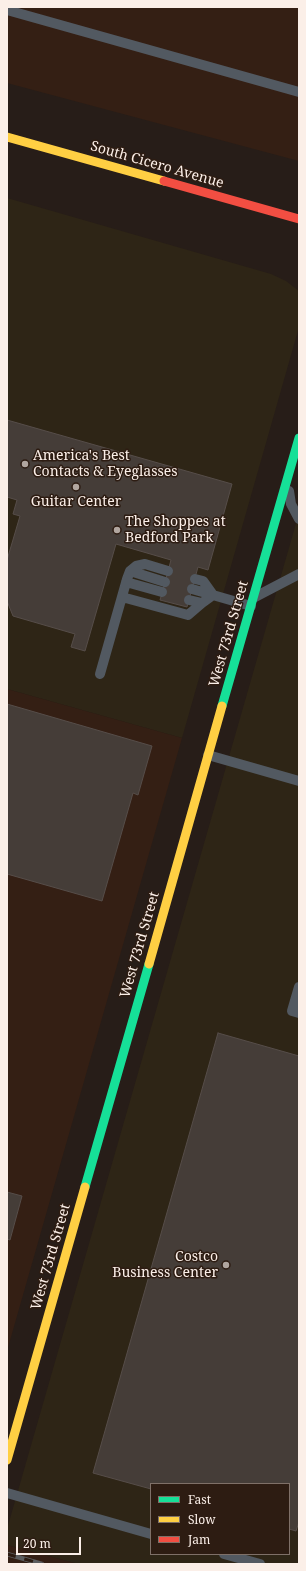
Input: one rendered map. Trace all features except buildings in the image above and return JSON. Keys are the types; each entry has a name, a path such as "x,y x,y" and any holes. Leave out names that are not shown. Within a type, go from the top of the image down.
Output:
{"street":[{"name":"South Cicero Avenue","path":"7,137 299,219"},
{"name":"West 73rd Street","path":"7,1460 299,438"}],"lane":[{"path":"7,10 299,92"},
{"path":"287,479 291,504 299,519"},
{"path":"100,674 130,571 136,566 145,564 168,571"},
{"path":"130,571 165,582"},
{"path":"192,589 213,596 252,602 299,574"},
{"path":"195,579 203,581 213,596"},
{"path":"126,582 162,592"},
{"path":"122,597 188,615 213,596"},
{"path":"189,600 202,603"},
{"path":"208,755 299,781"},
{"path":"299,987 292,1011 299,1013"},
{"path":"7,1494 150,1534"},
{"path":"228,1555 260,1564"}],"shaded area":[{"path":"7,7 299,7 299,161 7,83"},
{"name":"The Shoppes at Bedford Park","path":"7,198 271,274 286,281 299,291 299,327 182,738 7,689"},
{"path":"299,513 299,1564 78,1564 7,1545 7,1529"},
{"path":"7,689 182,738 7,1351"},
{"path":"7,1545 78,1564 7,1564"}],"railway":[{"path":"7,1554 42,1564"}],"traffic: fast":[{"path":"222,706 299,438"},
{"path":"85,1187 149,964"}],"traffic: slow":[{"path":"7,137 164,181"},
{"path":"149,964 222,706"},
{"path":"7,1460 85,1187"}],"traffic: jam":[{"path":"164,181 299,219"}],"place":[{"name":"America's Best Contacts & Eyeglasses","path":"25,464"},
{"name":"Guitar Center","path":"76,487"},
{"name":"The Shoppes at Bedford Park","path":"117,530"},
{"name":"Costco Business Center","path":"226,1265"}]}
